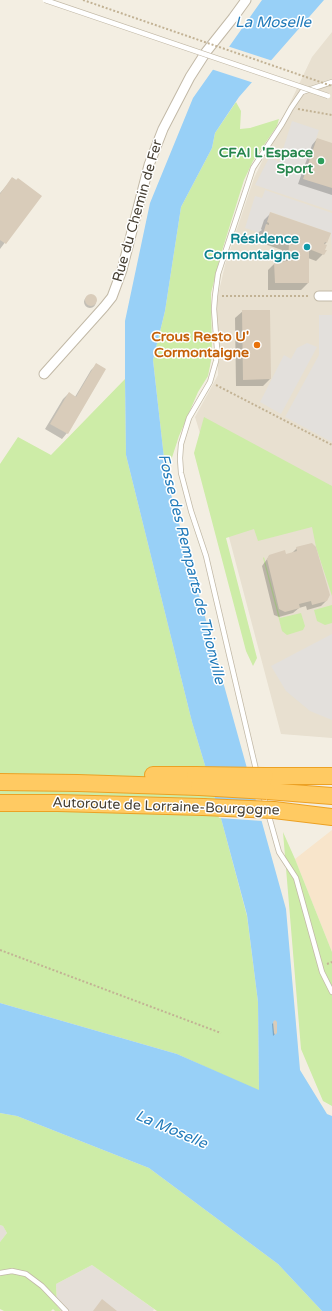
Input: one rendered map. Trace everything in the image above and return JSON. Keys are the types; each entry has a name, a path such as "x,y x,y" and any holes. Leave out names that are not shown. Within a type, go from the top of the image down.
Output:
{"highway":[{"name":"Autoroute de Lorraine-Bourgogne","path":"0,782 78,783 112,776 263,783 332,796"},
{"path":"263,783 332,776"},
{"name":"Autoroute de Lorraine-Bourgogne","path":"0,803 203,807 274,810 332,816"}],"street":[{"name":"Rue du Chemin de Fer","path":"44,374 112,296 122,270 149,165 163,129 190,77 206,52 246,0"},
{"path":"319,296 332,296"}],"lane":[{"path":"44,0 330,96"},
{"path":"332,82 302,92 253,168 218,274 214,296 217,349 216,361 210,382 189,418 181,444 180,458 181,473 191,511 206,556 249,743 263,783 280,852 296,878 322,972 332,992"},
{"path":"0,1273 12,1271 26,1274 42,1286 66,1311"}],"path":[{"path":"83,0 332,86"},
{"path":"291,108 332,115"},
{"path":"214,296 319,296"},
{"path":"210,382 332,445"},
{"path":"0,950 221,1033"}],"shaded area":[{"path":"332,32 332,738 281,734 211,469 195,417 218,375 216,304 225,265 254,178 312,57"},
{"path":"292,121 319,130 303,178 332,188 332,211 255,185 269,158 278,161 275,171 285,174 286,170 277,168"},
{"path":"265,190 332,213 332,252 331,233 271,212 263,234 245,228 255,196 262,198"},
{"path":"319,315 332,315 332,442 285,417 319,355"},
{"path":"307,343 317,347 281,414 260,402 284,355 291,359 297,348"},
{"path":"332,634 332,720 310,711 286,691 271,666"},
{"path":"332,830 332,952 295,859"},
{"path":"0,1225 3,1226 7,1233 0,1242"},
{"path":"92,1265 154,1309 153,1311 61,1311 57,1306 56,1284"}],"green space":[{"path":"236,102 241,111 240,129 250,128 279,119 277,126 253,161 244,180 221,254 211,293 212,356 208,376 198,392 179,436 166,476 153,360 165,311 181,207 212,148 215,133"},
{"path":"125,379 126,455 192,722 222,822 247,916 258,1002 259,1091 177,1054 0,1003 0,464 18,437 51,455"},
{"path":"204,417 332,486 332,596 316,547 312,527 258,541 254,529 226,538 257,658 253,666 246,651 194,453"},
{"path":"264,557 280,618 301,613 305,626 303,630 287,635 282,631 263,558"},
{"path":"332,605 332,623 325,625 317,621 314,610"},
{"path":"283,832 332,952 332,1106 323,1101 301,1049"},
{"path":"0,1113 17,1116 149,1168 278,1264 322,1311 157,1311 92,1265 56,1284 57,1306 61,1311 55,1311 53,1309 51,1311 4,1311 0,1309 0,1242 7,1233 3,1226 0,1225"}],"water":[{"path":"262,0 324,0 239,97 215,133 212,148 181,207 165,311 153,360 166,476 286,909 300,1070 327,1114 332,1116 332,1311 322,1311 278,1264 149,1168 17,1116 0,1113 0,1003 177,1054 259,1090 258,1002 247,915 222,822 192,722 126,455 125,321 150,203 193,98"}],"pier":[{"path":"227,46 273,61 254,83 211,69"},
{"path":"213,799 258,801 263,821 219,818"}],"building":[{"name":"CFAI L'Espace Sport","path":"317,138 332,143 332,188 303,179"},
{"path":"12,177 16,180 18,178 42,196 6,244 0,240 0,194"},
{"name":"Résidence Cormontaigne","path":"270,212 331,233 327,243 325,242 324,244 327,245 325,250 327,250 324,255 309,249 309,283 275,283 274,262 288,261 289,243 263,234 266,224 269,225 267,222"},
{"path":"89,294 93,294 97,300 93,306 89,306 85,302 85,298"},
{"name":"Crous Resto U' Cormontaigne","path":"242,310 270,310 271,379 243,380"},
{"path":"96,363 106,369 68,434 50,424 69,392 76,397"},
{"path":"312,543 316,547 330,595 327,601 312,605 311,601 299,604 300,608 285,612 279,609 267,559 269,555 285,550 286,554 297,551 296,547"},
{"path":"275,1020 277,1022 277,1033 275,1035 273,1022"},
{"path":"102,1299 117,1311 93,1311"}],"place":[{"name":"CFAI L'Espace Sport","path":"321,161"},
{"name":"Résidence Cormontaigne","path":"307,247"},
{"name":"Crous Resto U' Cormontaigne","path":"257,345"}],"water label":[{"name":"La Moselle","path":"273,23"},
{"name":"Fosse des Remparts de Thionville","path":"191,569"},
{"name":"La Moselle","path":"171,1130"}]}
